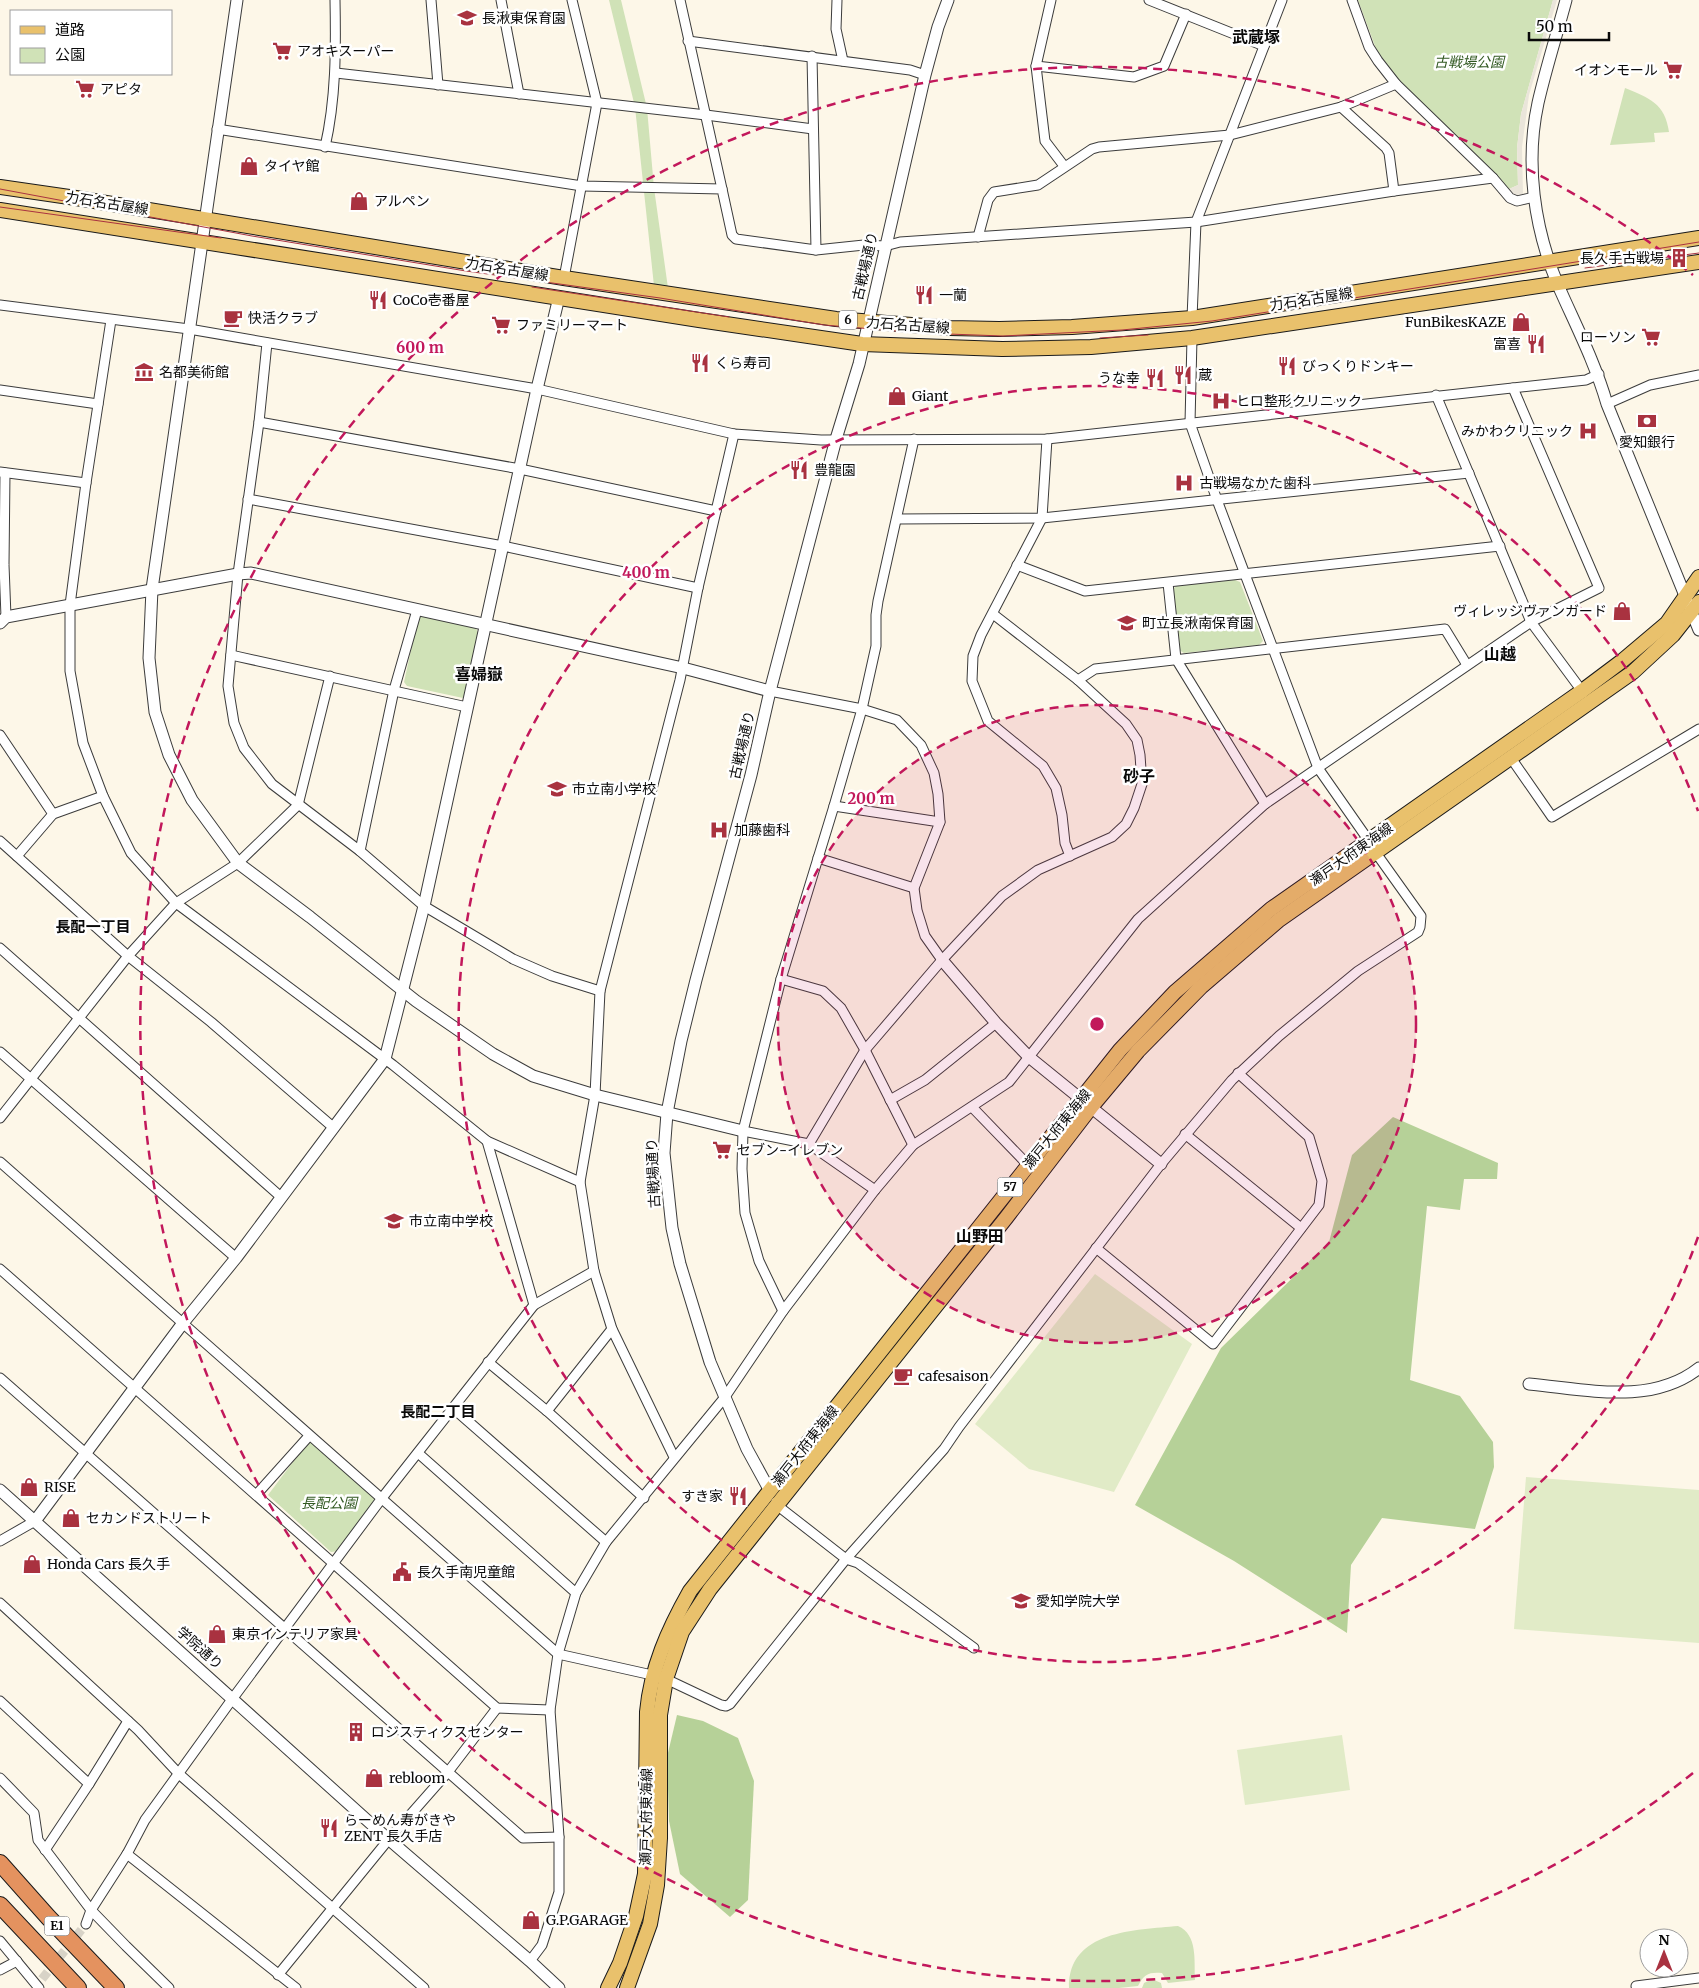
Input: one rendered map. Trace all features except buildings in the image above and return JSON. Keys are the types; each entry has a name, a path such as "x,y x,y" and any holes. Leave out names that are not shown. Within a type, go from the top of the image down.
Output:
{"highway":[{"name":"E1","path":"0,1863 48,1917 116,1988"},
{"name":"E1","path":"0,1905 78,1988"}],"main road":[{"name":"力石名古屋線","path":"0,187 564,278 836,319 999,330 1072,327 1192,318 1699,238"},
{"name":"力石名古屋線","path":"0,210 862,344 1002,349 1091,347 1192,338 1699,262"},
{"name":"瀬戸大府東海線","path":"1373,847 1622,661 1667,623 1699,577"},
{"name":"瀬戸大府東海線","path":"626,1988 650,1924 657,1885 660,1838 659,1677 682,1632 701,1600 778,1506 1006,1218 1087,1102 1120,1050 1175,992 1271,909 1373,847 1511,758 1633,672 1673,635 1695,608"},
{"name":"瀬戸大府東海線","path":"608,1988 620,1962 636,1916 645,1874 647,1712 659,1677 670,1625 690,1591 1028,1165 1087,1102"}],"street":[{"path":"237,0 228,73 217,130 152,589 148,658 155,712 169,755 192,800 238,863 416,1001 493,1054 532,1076 595,1095 743,1131 809,1144 875,1190"},
{"path":"325,147 330,127 336,73 335,0"},
{"path":"431,0 438,85"},
{"path":"501,0 519,94"},
{"path":"564,278 597,103 572,0"},
{"path":"680,0 732,235 736,239 816,250 864,245 885,246 900,242 978,236 1196,222 1394,191 1492,178"},
{"path":"836,0 836,29 843,61"},
{"name":"古戦場通り","path":"770,1491 760,1475 724,1397 710,1362 688,1292 672,1228 664,1153 667,1113 681,1041 751,775 770,690 868,322 925,75 938,27 948,0"},
{"path":"1052,0 1036,66 1045,141 1064,166"},
{"path":"1149,0 1264,46"},
{"path":"1192,318 1196,222 1282,0"},
{"path":"1352,0 1370,47 1378,61 1396,84 1510,198 1517,201 1534,197"},
{"path":"1566,0 1538,103 1532,165 1534,197 1550,262 1558,284 1598,374 1607,404 1685,598 1695,608 1699,630"},
{"path":"1036,66 1134,77 1164,66 1186,14"},
{"path":"688,41 910,70 925,75"},
{"path":"812,56 816,250"},
{"path":"336,73 813,129"},
{"path":"978,236 988,200 994,192 1038,185 1092,149 1230,135 1341,107 1396,84"},
{"path":"1341,107 1386,148 1389,153 1394,191"},
{"path":"217,130 582,186 722,189"},
{"path":"0,1541 35,1520 183,1323 236,1258 385,1059 424,906 558,297"},
{"path":"0,305 190,330 537,389 734,434 836,439 1047,439 1586,380 1598,374"},
{"path":"111,320 70,604 70,670 83,743 103,796 132,853 176,904 385,1059 488,1140 580,1182"},
{"path":"0,1162 558,1654 659,1677 721,1705 726,1706 730,1704 846,1559 944,1449 1161,1164 1238,1073 1279,1036 1358,971 1418,932 1420,927 1421,916 1318,768 1216,500 1190,423 1192,338"},
{"path":"267,343 259,422 238,574 228,686 234,723 244,748 272,784 360,851 424,906 513,959 552,976 600,991"},
{"path":"1607,404 1650,385 1699,374"},
{"path":"530,1961 542,1945 554,1909 560,1875 550,1710 558,1654 576,1593 606,1542 644,1498 674,1457 724,1397 783,1311 875,1190 913,1145 1009,1082 1138,919 1265,804 1531,622 1599,588 1513,388"},
{"path":"0,390 98,404"},
{"path":"1436,396 1531,622 1582,692"},
{"path":"259,422 520,469 716,511"},
{"path":"674,1457 612,1329 594,1271 580,1182 595,1095 600,991 683,668 698,588 734,434"},
{"path":"783,1311 759,1261 745,1212 742,1169 743,1131 781,979 862,709 876,646 878,601 914,439"},
{"path":"1047,439 1042,518 981,635 973,656 972,681 988,721 1010,741 1043,766 1056,788 1062,815 1065,843 1070,856"},
{"path":"86,483 2,472 3,620 70,604 251,573 683,668 770,690 862,709 897,720 921,745 934,772 938,794 940,822 914,888 916,910 925,936 942,960 996,1023 1029,1057 1087,1102 1161,1164"},
{"path":"897,519 1042,518 1469,473"},
{"path":"248,499 503,546 698,588"},
{"path":"1017,565 1085,591 1500,546"},
{"path":"1168,583 1176,659 1265,804"},
{"path":"360,851 394,690 417,610"},
{"path":"809,1144 865,1050 942,960 1002,896 1038,870 1112,838 1126,824 1134,808 1142,784 1140,755 1137,740 1126,724 1078,680 993,614"},
{"path":"1078,680 1096,669 1445,629 1467,665"},
{"path":"231,655 467,707"},
{"path":"0,1118 128,956 176,904 238,863 298,805 330,676"},
{"path":"1511,758 1552,817 1699,729"},
{"path":"0,735 54,814"},
{"path":"17,856 54,814 103,796"},
{"path":"834,806 940,822"},
{"path":"0,840 128,956 211,1022 334,1128"},
{"path":"818,858 914,888"},
{"path":"0,948 281,1197"},
{"path":"781,979 823,991 841,1008 865,1050 913,1145"},
{"path":"890,1100 925,1080 996,1023"},
{"path":"0,1052 236,1258"},
{"path":"1096,1248 1213,1344 1319,1205 1322,1181 1309,1137 1238,1073"},
{"path":"972,1107 1028,1165"},
{"path":"1185,1134 1301,1228"},
{"path":"488,1140 534,1305"},
{"path":"0,1269 497,1708 550,1710"},
{"path":"86,1924 91,1910 127,1854 145,1820 382,1498 534,1305 594,1271"},
{"path":"547,1411 612,1329"},
{"path":"488,1362 547,1411 644,1498"},
{"path":"1530,1384 1624,1392 1657,1389 1692,1374 1699,1368"},
{"path":"0,1378 523,1838 559,1837"},
{"path":"453,1408 606,1542"},
{"path":"256,1495 309,1436"},
{"path":"418,1453 576,1593"},
{"name":"学院通り","path":"0,1490 379,1831 559,1988"},
{"path":"770,1491 778,1506 846,1559 858,1563 974,1648"},
{"path":"0,1603 128,1721 179,1774 424,1988"},
{"path":"0,1701 89,1784"},
{"path":"278,1975 389,1839 448,1772 497,1708"},
{"path":"45,1850 128,1721"},
{"path":"0,1778 34,1813 38,1840 91,1910 168,1988"},
{"path":"127,1854 296,1988"},
{"path":"0,1941 39,1984"},
{"path":"0,1970 17,1961"},
{"path":"1636,1986 1699,1978"}],"green space":[{"path":"609,0 621,0 647,108 654,188 668,288 654,286 635,107"},
{"name":"古戦場公園","path":"1358,0 1553,0 1521,114 1517,148 1518,185 1509,189 1407,90 1381,58"},
{"path":"1625,88 1655,103 1660,108 1667,122 1669,132 1654,133 1655,142 1610,145"},
{"path":"1235,580 1240,582 1263,641 1259,645 1184,653 1179,650 1172,590 1176,586"},
{"path":"421,616 475,626 478,633 466,696 463,698 407,686 404,682 418,618"},
{"path":"1393,1117 1498,1163 1497,1179 1464,1179 1460,1210 1427,1206 1410,1380 1460,1396 1493,1442 1494,1467 1475,1529 1382,1518 1351,1565 1347,1633 1234,1561 1135,1505 1221,1348 1329,1242 1352,1155"},
{"path":"1095,1274 1192,1344 1114,1492 1029,1469 975,1424"},
{"name":"長配公園","path":"308,1442 311,1442 374,1496 375,1501 340,1551 331,1552 268,1495"},
{"path":"1526,1477 1699,1490 1699,1643 1514,1629"},
{"path":"677,1715 703,1721 738,1738 754,1781 748,1900 730,1917 680,1874 669,1821 667,1757"},
{"path":"1342,1735 1350,1790 1245,1805 1237,1750"},
{"path":"1178,1926 1189,1935 1192,1942 1195,1980 1168,1983 1162,1973 1154,1973 1145,1976 1138,1986 1069,1988 1072,1969 1080,1954 1092,1944 1125,1932"},
{"path":"1152,1979 1161,1983 1162,1988 1142,1988 1144,1983"}],"shaded area":[{"path":"1553,0 1557,0 1529,95 1522,147 1523,195 1518,197 1509,189 1518,185 1517,148 1521,114"}],"tunnel":[{"path":"42,1979 86,1924"}],"tram line":[{"path":"0,189 252,236 466,271 660,298 824,325 921,333 1003,336 1122,330 1212,321 1699,242"},
{"path":"0,207 221,238"},
{"path":"1585,268 1699,253"},
{"path":"532,287 729,317"},
{"path":"1100,338 1148,335"}],"place":[{"name":"長湫東保育園","path":"467,18"},
{"name":"アオキスーパー","path":"282,51"},
{"name":"イオンモール","path":"1673,70"},
{"name":"アピタ","path":"85,89"},
{"name":"タイヤ館","path":"249,166"},
{"name":"アルペン","path":"359,201"},
{"name":"長久手古戦場","path":"1679,258"},
{"name":"一蘭","path":"924,295"},
{"name":"CoCo壱番屋","path":"378,300"},
{"name":"快活クラブ","path":"233,318"},
{"name":"FunBikesKAZE","path":"1521,322"},
{"name":"ファミリーマート","path":"501,325"},
{"name":"ローソン","path":"1651,337"},
{"name":"富喜","path":"1536,344"},
{"name":"くら寿司","path":"700,363"},
{"name":"びっくりドンキー","path":"1287,366"},
{"name":"名都美術館","path":"144,372"},
{"name":"蔵","path":"1183,375"},
{"name":"うな幸","path":"1155,378"},
{"name":"Giant","path":"897,396"},
{"name":"ヒロ整形クリニック","path":"1221,401"},
{"name":"愛知銀行","path":"1647,421"},
{"name":"みかわクリニック","path":"1588,431"},
{"name":"豊龍園","path":"799,470"},
{"name":"古戦場なかた歯科","path":"1184,483"},
{"name":"ヴィレッジヴァンガード","path":"1622,611"},
{"name":"町立長湫南保育園","path":"1127,623"},
{"name":"市立南小学校","path":"557,789"},
{"name":"加藤歯科","path":"719,830"},
{"name":"セブン-イレブン","path":"722,1150"},
{"name":"市立南中学校","path":"394,1221"},
{"name":"cafesaison","path":"903,1376"},
{"name":"RISE","path":"29,1487"},
{"name":"すき家","path":"738,1496"},
{"name":"セカンドストリート","path":"71,1518"},
{"name":"Honda Cars 長久手","path":"32,1564"},
{"name":"長久手南児童館","path":"402,1572"},
{"name":"愛知学院大学","path":"1021,1601"},
{"name":"東京インテリア家具","path":"217,1634"},
{"name":"ロジスティクスセンター","path":"356,1732"},
{"name":"rebloom","path":"374,1778"},
{"name":"らーめん寿がきや ZENT 長久手店","path":"329,1828"},
{"name":"G.P.GARAGE","path":"531,1920"}],"district":[{"name":"武蔵塚","path":"1256,37"},
{"name":"山越","path":"1500,654"},
{"name":"喜婦嶽","path":"479,674"},
{"name":"砂子","path":"1139,776"},
{"name":"長配一丁目","path":"93,927"},
{"name":"山野田","path":"980,1236"},
{"name":"長配二丁目","path":"438,1412"}]}
